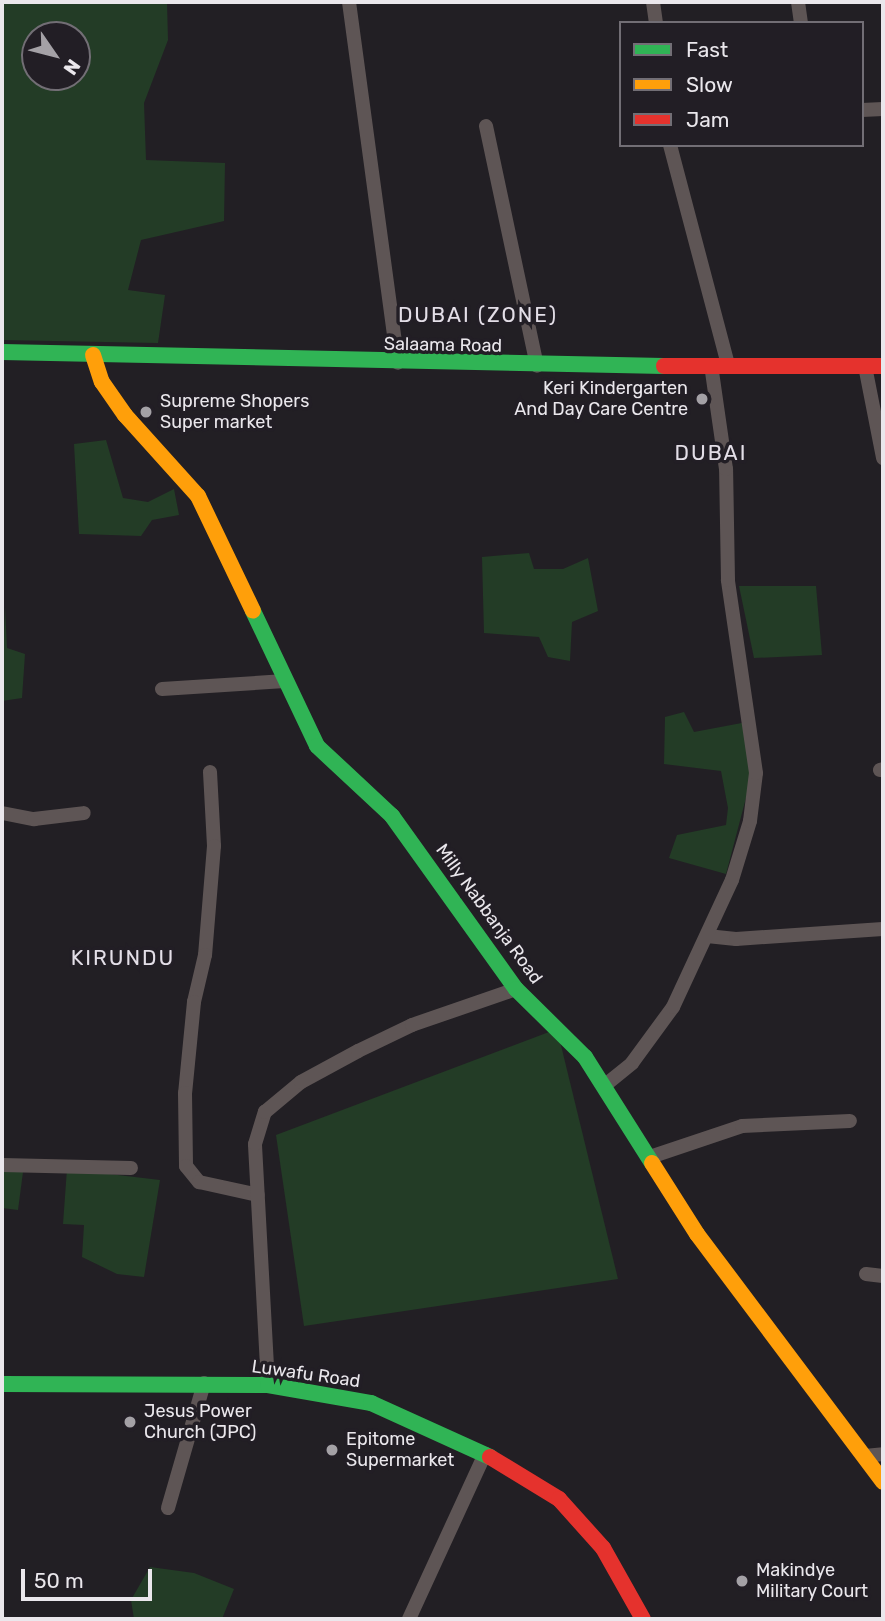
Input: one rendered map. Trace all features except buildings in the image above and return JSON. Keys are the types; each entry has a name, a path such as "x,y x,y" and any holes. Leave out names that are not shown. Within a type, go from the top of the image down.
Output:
{"street":[{"path":"349,2 398,363"},
{"path":"653,2 656,21"},
{"path":"798,2 801,21"},
{"path":"864,110 883,109"},
{"path":"486,126 537,366"},
{"path":"671,147 728,365"},
{"name":"Salaama Road","path":"2,352 537,366 883,366"},
{"name":"Milly Nabbanja Road","path":"93,355 119,407 198,496 317,746 392,816 516,989 584,1057 734,1287 883,1482"},
{"path":"604,1086 632,1063 661,1026 707,936 750,821 757,774 728,580 726,469 711,365"},
{"path":"865,366 883,458"},
{"path":"162,689 285,681"},
{"path":"210,772 214,846 205,955 194,1002 185,1093 186,1166 199,1182 258,1195"},
{"path":"2,813 34,819 83,813"},
{"path":"707,936 736,939 883,929"},
{"path":"268,1385 257,1132 275,1100 412,1025 516,989"},
{"path":"650,1157 742,1126 850,1121"},
{"path":"2,1165 131,1168"},
{"path":"866,1274 883,1276"},
{"path":"168,1508 204,1382"},
{"name":"Luwafu Road","path":"2,1384 204,1382 268,1385 371,1403 485,1454 559,1499 603,1548 643,1619"},
{"path":"409,1619 485,1454"},
{"path":"865,1456 883,1454"}],"green space":[{"path":"2,2 167,2 168,40 144,103 146,160 225,163 224,221 141,240 128,290 165,295 158,343 2,340"},
{"path":"106,440 123,498 148,502 174,489 179,515 152,520 141,536 79,534 74,444"},
{"path":"529,553 534,569 563,569 588,558 598,611 572,622 570,661 548,657 539,637 484,633 482,557"},
{"path":"739,586 816,586 822,655 754,658"},
{"path":"5,606 7,648 25,654 22,698 2,701"},
{"path":"684,712 694,732 747,722 752,775 726,874 669,858 677,835 726,825 728,808 721,771 664,764 665,717"},
{"path":"557,1029 618,1279 304,1326 276,1135"},
{"path":"4,1169 23,1172 18,1210 2,1208"},
{"path":"67,1169 160,1180 144,1277 117,1274 82,1257 84,1225 63,1224"},
{"path":"150,1567 194,1573 234,1589 222,1619 134,1619 131,1600"}],"traffic: fast":[{"path":"2,352 664,366"},
{"path":"253,611 317,746 392,816 516,989 585,1057 652,1163"},
{"path":"2,1384 268,1385 371,1403 490,1457"}],"traffic: slow":[{"path":"93,355 102,382 125,415 198,496 253,611"},
{"path":"652,1163 697,1234 883,1482"}],"traffic: jam":[{"path":"664,366 883,366"},
{"path":"490,1457 559,1499 603,1548 643,1619"}],"place":[{"name":"Keri Kindergarten And Day Care Centre","path":"702,399"},
{"name":"Supreme Shopers Super market","path":"146,412"},
{"name":"Jesus Power Church (JPC)","path":"130,1422"},
{"name":"Epitome Supermarket","path":"332,1450"},
{"name":"Makindye Military Court","path":"742,1581"}],"district":[{"name":"DUBAI (ZONE)","path":"478,315"},
{"name":"DUBAI","path":"711,453"},
{"name":"KIRUNDU","path":"123,958"}]}
